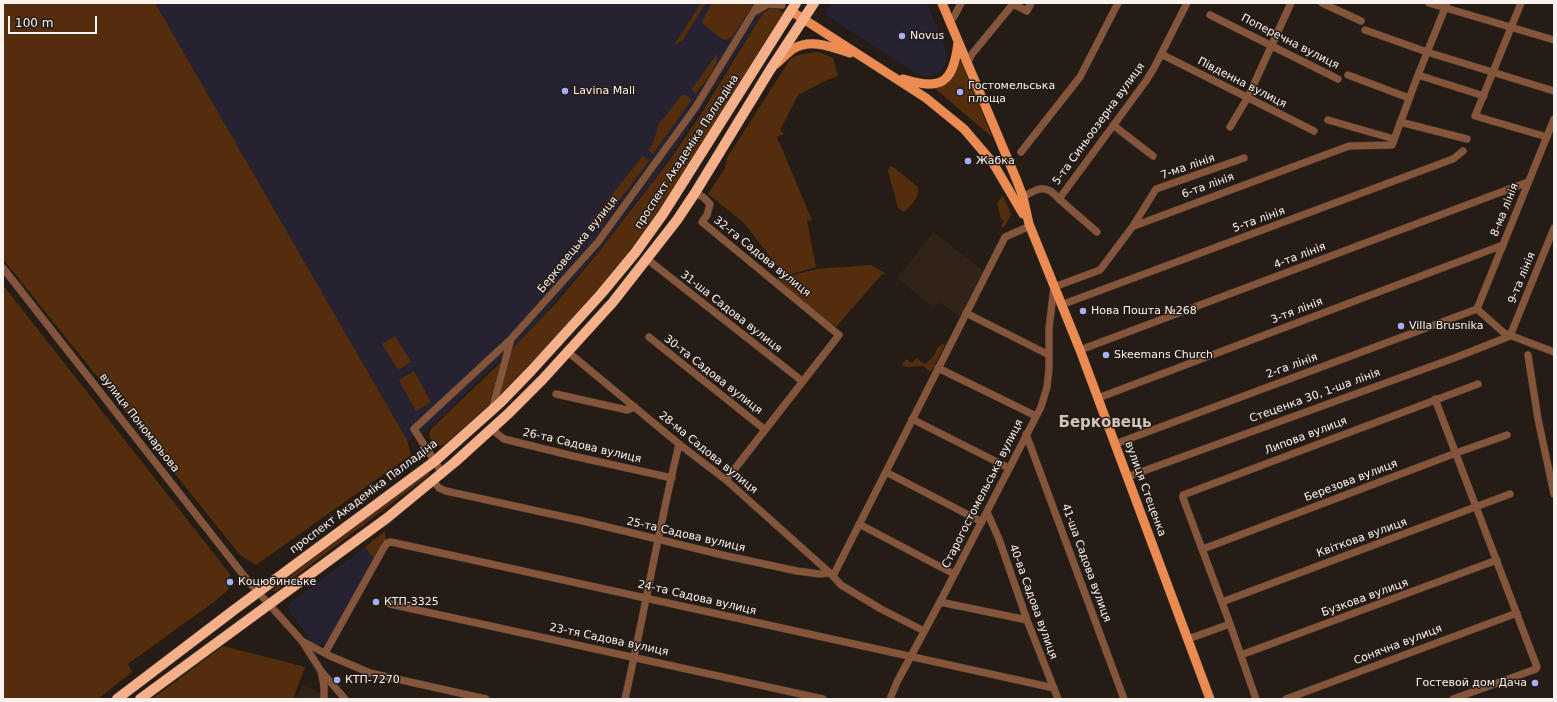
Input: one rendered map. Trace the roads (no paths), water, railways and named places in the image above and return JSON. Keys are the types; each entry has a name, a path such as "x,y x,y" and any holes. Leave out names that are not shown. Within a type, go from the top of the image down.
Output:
{"highway":[{"path":"140,699 387,518 433,481 491,429 568,352 613,302 647,259 695,193 770,70 814,3"},
{"name":"проспект Академіка Палладіна","path":"117,699 435,461 492,410 531,372 601,294 635,253 682,186 787,6"}],"main road":[{"path":"787,6 803,19 893,76 920,84 934,84 944,80 950,75 954,68 958,42 942,3"},
{"name":"вулиця Стеценка","path":"958,42 1023,197 1029,224"},
{"path":"770,70 793,49 801,46 818,44 836,48 867,60"},
{"name":"вулиця Стеценка","path":"893,76 945,112 964,129 993,163 1029,224 1080,350 1210,699"}],"street":[{"name":"Берковецька вулиця","path":"435,461 414,429 511,339 600,238 695,108 759,3"},
{"path":"950,22 961,3"},
{"path":"967,64 972,54 1013,4 1027,11 1031,3"},
{"path":"1021,152 1080,77 1103,35 1118,3"},
{"name":"5-та Синьоозерна вулиця","path":"1023,197 1041,189 1049,190 1059,199 1146,81 1187,3"},
{"path":"1230,127 1248,97 1291,3"},
{"path":"1322,3 1361,21"},
{"path":"1429,3 1446,6 1511,28 1554,40"},
{"path":"1521,3 1475,116 1547,138"},
{"name":"Берковецька вулиця","path":"750,17 764,6 772,4 787,6"},
{"path":"1328,120 1393,142 1446,6"},
{"name":"Поперечна вулиця","path":"1210,15 1338,79"},
{"path":"1365,30 1427,52 1554,91"},
{"name":"Південна вулиця","path":"1161,54 1314,131"},
{"path":"1348,75 1409,98"},
{"path":"1418,75 1484,96"},
{"name":"8-ма лінія","path":"1477,309 1554,119"},
{"path":"1400,122 1467,139"},
{"path":"1113,125 1153,156"},
{"name":"6-та лінія","path":"1133,226 1349,146 1393,142"},
{"name":"5-та лінія","path":"1061,305 1453,159 1463,151"},
{"name":"7-ма лінія","path":"1133,226 1156,189 1244,158"},
{"name":"4-та лінія","path":"1080,350 1528,182"},
{"name":"32-га Садова вулиця","path":"695,193 704,197 710,204 708,215 702,222 839,335 802,381"},
{"path":"1059,199 1097,232"},
{"path":"924,631 881,609 841,585 832,575 1005,238 1029,224"},
{"path":"1054,287 1100,270 1133,226"},
{"name":"9-та лінія","path":"1510,336 1554,228"},
{"name":"3-тя лінія","path":"1098,398 1503,246"},
{"name":"31-ша Садова вулиця","path":"647,259 802,381"},
{"name":"вулиця Пономарьова","path":"3,268 258,592 302,641"},
{"name":"Старогостомельська вулиця","path":"890,699 897,682 1041,407 1047,387 1049,328 1054,287"},
{"path":"1477,309 1487,316 1498,329 1510,336 1554,352"},
{"name":"2-га лінія","path":"1115,444 1477,309"},
{"path":"966,313 1049,355"},
{"name":"Стеценка 30, 1-ша лінія","path":"1127,477 1457,357 1510,336"},
{"name":"30-та Садова вулиця","path":"649,337 764,429"},
{"path":"492,410 511,339"},
{"name":"28-ма Садова вулиця","path":"568,352 679,444 726,480 832,575"},
{"path":"1528,355 1538,419 1554,494"},
{"path":"938,368 1036,416"},
{"path":"726,480 802,381"},
{"name":"Липова вулиця","path":"1202,549 1183,498 1184,494 1478,384"},
{"path":"556,394 627,410 635,407"},
{"path":"1436,399 1537,667 1536,669 1453,699"},
{"path":"912,419 1009,468"},
{"name":"26-та Садова вулиця","path":"491,429 504,439 672,478"},
{"name":"41-ша Садова вулиця","path":"1026,434 1124,699"},
{"name":"Березова вулиця","path":"1202,549 1456,452 1507,436"},
{"path":"625,699 635,657 645,597 679,444"},
{"path":"435,461 442,473"},
{"path":"886,472 982,522"},
{"name":"25-та Садова вулиця","path":"433,481 439,488 446,491 727,556 797,571 832,575"},
{"name":"Квіткова вулиця","path":"1222,602 1510,494"},
{"name":"40-ва Садова вулиця","path":"987,512 999,539 1027,620 1058,699"},
{"path":"859,524 954,574"},
{"name":"24-та Садова вулиця","path":"325,653 383,549 387,543 391,542 1054,688"},
{"path":"1202,549 1256,699"},
{"name":"Бузкова вулиця","path":"1241,655 1497,560"},
{"path":"940,602 1027,620"},
{"name":"23-тя Садова вулиця","path":"390,604 823,699"},
{"name":"Сонячна вулиця","path":"1286,699 1517,612"},
{"path":"1188,639 1230,624"},
{"path":"302,641 370,673 486,699"},
{"path":"302,641 321,671 344,699"},
{"path":"321,671 324,686 324,699"}],"place":[{"name":"Novus","path":"902,36"},
{"name":"Lavina Mall","path":"565,91"},
{"name":"Гостомельська площа","path":"960,92"},
{"name":"Жабка","path":"968,161"},
{"name":"Нова Пошта №268","path":"1083,311"},
{"name":"Villa Brusnika","path":"1401,326"},
{"name":"Skeemans Church","path":"1106,355"},
{"name":"Коцюбинське","path":"230,582"},
{"name":"КТП-3325","path":"376,602"},
{"name":"КТП-7270","path":"337,680"},
{"name":"Гостевой дом Дача","path":"1535,683"}],"district":[{"name":"Берковець","path":"1105,423"}]}
